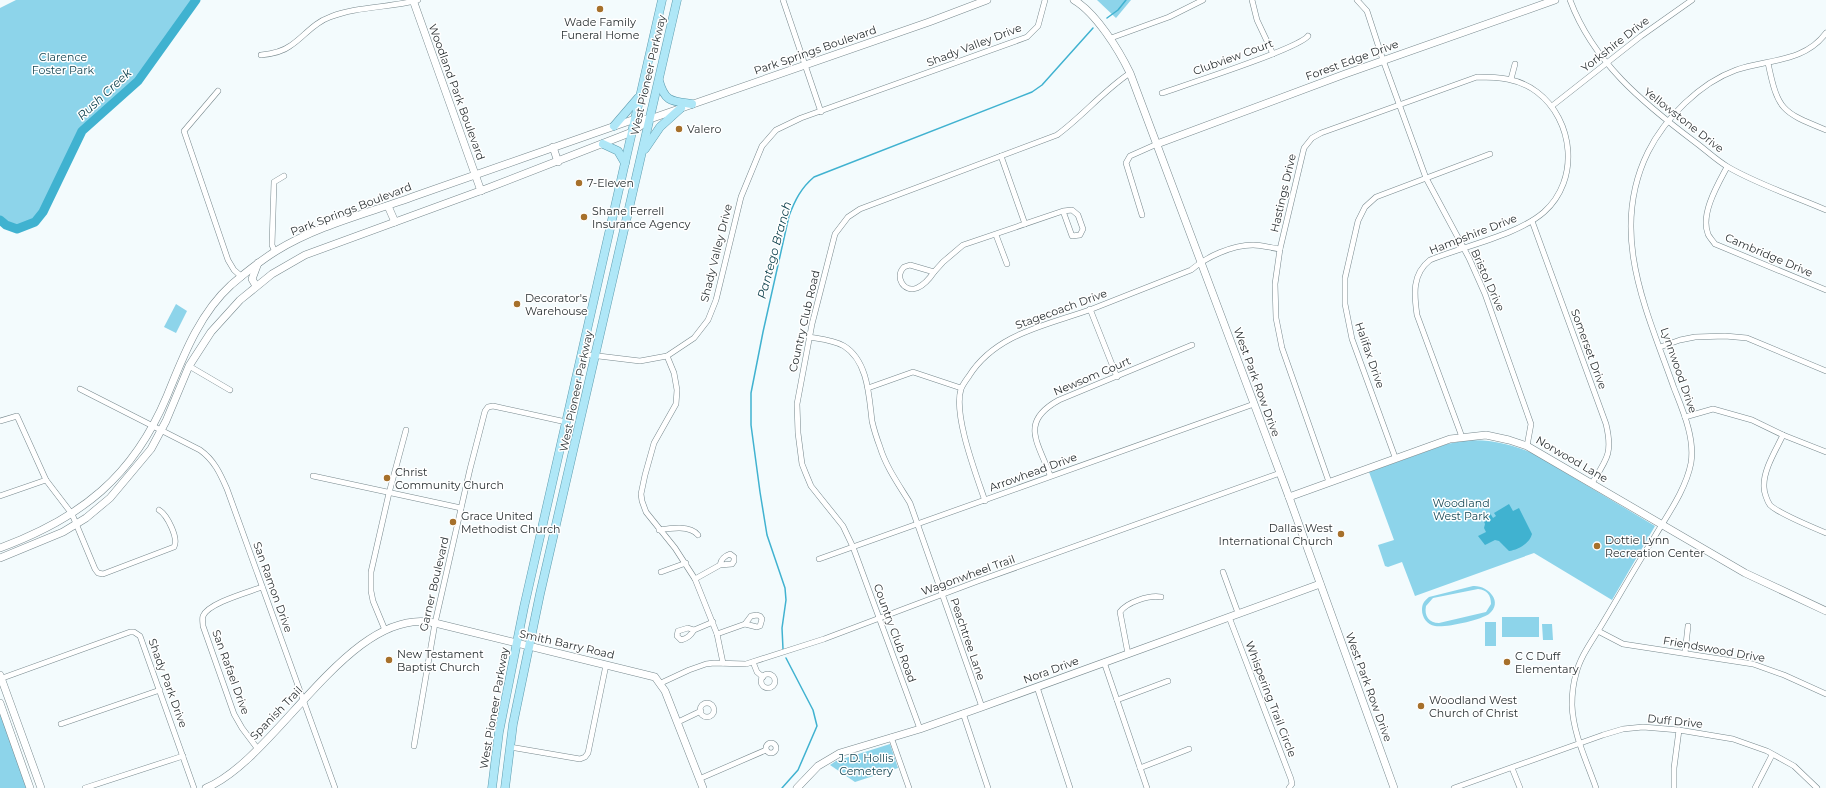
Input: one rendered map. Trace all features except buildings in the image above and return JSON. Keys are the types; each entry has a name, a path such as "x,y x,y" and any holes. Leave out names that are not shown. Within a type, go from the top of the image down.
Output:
{"main road":[{"name":"Woodland Park Boulevard","path":"414,0 481,191"},
{"name":"West Pioneer Parkway","path":"492,788 499,732 516,643 662,0"},
{"name":"West Pioneer Parkway","path":"505,788 513,724 529,647 677,0"},
{"name":"Park Springs Boulevard","path":"0,558 52,537 76,524 100,508 110,498 151,449 189,366 217,324 229,310 256,286 289,263 305,255 558,162 632,132 650,119 929,22 986,0"},
{"name":"West Park Row Drive","path":"1074,0 1088,12 1111,38 1130,73 1289,497 1394,788"},
{"name":"Forest Edge Drive","path":"1157,144 1383,60 1555,0"},
{"path":"659,79 665,96 670,100 692,104"},
{"path":"614,126 634,104 641,92"},
{"path":"642,154 660,127 681,108"},
{"name":"Park Springs Boulevard","path":"0,548 45,529 72,514 100,494 121,472 136,454 152,425 166,397 190,341 219,299 258,263 275,252 306,236 475,174 614,126 635,119 650,119"},
{"path":"603,144 618,151 625,163"},
{"path":"553,147 558,162"},
{"path":"388,206 395,222"},
{"path":"256,286 252,279 258,263"},
{"name":"Norwood Lane","path":"1289,497 1439,442 1462,437 1486,435 1527,446 1745,573 1826,611"},
{"name":"Nora Drive","path":"797,788 810,773 826,761 851,749 920,729 1320,584"},
{"name":"Smith Barry Road","path":"359,647 385,630 415,622 434,623 529,647 651,675 661,683"},
{"name":"Spanish Trail","path":"206,788 230,774 332,670 359,647"},
{"path":"0,677 41,788"},
{"path":"661,683 678,722 703,788"},
{"path":"0,703 30,788"}],"street":[{"path":"261,55 289,47 315,25 339,13 414,0"},
{"path":"783,0 821,112"},
{"name":"Shady Valley Drive","path":"582,354 640,361 667,356 694,338 708,320 712,311 741,197 762,146 766,140 782,127 801,118 1027,37 1038,26 1045,0"},
{"path":"1111,38 1169,17 1203,0"},
{"path":"1252,0 1257,20 1273,54"},
{"path":"1357,0 1367,11 1383,60"},
{"name":"Yellowstone Drive","path":"1570,0 1583,29 1607,63 1630,90 1668,122 1728,167 1826,210"},
{"name":"Yorkshire Drive","path":"1552,106 1641,36 1692,0"},
{"name":"Clubview Court","path":"1162,93 1273,54 1302,42 1308,36"},
{"name":"Lynnwood Drive","path":"1596,788 1574,722 1572,704 1576,672 1598,631 1676,501 1687,476 1691,462 1691,442 1685,417 1638,285 1631,251 1630,232 1636,187 1648,152 1668,122 1700,90 1721,76 1739,69 1792,58 1807,50 1825,37"},
{"name":"Bristol Drive","path":"1383,60 1426,178 1485,294 1531,424 1527,446"},
{"path":"1511,79 1515,64"},
{"path":"1768,64 1773,86 1779,101 1791,114 1826,130"},
{"name":"Country Club Road","path":"920,729 853,547 843,526 811,486 802,464 798,433 797,404 809,337 835,234 848,217 860,209 1057,135 1078,119 1114,83 1130,73"},
{"name":"Hastings Drive","path":"1329,482 1282,348 1276,318 1275,284 1280,249 1299,164 1307,142 1321,133 1477,77 1498,77 1511,79 1537,92 1552,106"},
{"path":"218,91 184,131 228,260 234,270 242,277"},
{"name":"Hampshire Drive","path":"1462,437 1417,315 1414,295 1417,276 1423,266 1435,258 1532,221 1545,211 1554,201 1563,182 1568,161 1568,147 1564,130 1552,106"},
{"path":"1142,215 1126,163 1130,156 1157,144"},
{"name":"Halifax Drive","path":"1395,458 1352,339 1345,304 1345,278 1358,221 1365,207 1376,197 1490,154"},
{"path":"1001,156 1025,224"},
{"name":"Cambridge Drive","path":"1728,167 1713,193 1706,218 1708,234 1715,244 1826,290"},
{"path":"275,252 272,245 274,182 284,176"},
{"path":"934,272 910,266 904,267 900,273 900,280 905,288 916,288 920,286 934,272 943,262 963,245 1063,211 1072,210 1078,215 1083,229 1080,235 1072,236 1063,211"},
{"name":"Somerset Drive","path":"1532,221 1609,434 1610,449 1606,461 1592,483"},
{"path":"996,235 1007,264"},
{"name":"Stagecoach Drive","path":"961,388 976,365 1001,344 1024,332 1090,309 1191,270 1201,262 1244,246 1254,245 1280,249"},
{"path":"1090,309 1117,377"},
{"path":"1660,347 1680,340 1695,337 1725,336 1747,338 1826,371"},
{"name":"Peachtree Lane","path":"809,337 836,343 845,347 855,356 863,372 868,388 873,423 880,449 893,476 910,503 982,707"},
{"name":"Newsom Court","path":"1050,476 1035,434 1034,426 1037,418 1047,407 1059,400 1117,377 1192,344"},
{"path":"667,356 674,374 677,390 676,404 654,443 641,494 646,512 686,563 695,578 717,634 723,663"},
{"path":"189,366 230,390"},
{"path":"868,388 913,372 961,388 962,424 985,501"},
{"name":"San Ramon Drive","path":"80,389 200,450 208,456 217,467 227,489 335,788"},
{"name":"Arrowhead Drive","path":"819,559 1254,404"},
{"name":"Garner Boulevard","path":"414,746 434,623 485,411 490,406 566,422"},
{"path":"1685,417 1713,409 1752,420 1783,435 1826,452"},
{"path":"0,421 17,416 46,480 72,514 98,573 107,574 174,547 176,540 166,516 159,510"},
{"path":"385,630 373,601 371,591 371,572 389,493 406,430"},
{"path":"1783,435 1766,476 1764,487 1766,497 1770,505 1826,533"},
{"name":"Wagonwheel Trail","path":"661,683 706,664 746,664 824,639 942,594 1280,473"},
{"path":"313,476 461,508"},
{"path":"0,496 46,480"},
{"path":"659,530 675,527 695,531 698,535"},
{"path":"661,572 686,563"},
{"path":"695,578 720,565"},
{"path":"1223,572 1238,613"},
{"name":"San Rafael Drive","path":"257,748 242,728 234,714 205,633 203,617 209,609 217,604 262,587"},
{"path":"1128,654 1120,612 1128,605 1154,596 1161,597"},
{"name":"Whispering Trail Circle","path":"1229,617 1291,779 1292,784 1289,788"},
{"path":"694,630 713,622"},
{"path":"717,634 745,624"},
{"path":"1684,653 1688,626"},
{"name":"Friendswood Drive","path":"1598,631 1623,644 1753,664 1784,675 1826,694"},
{"name":"Shady Park Drive","path":"0,677 134,632 140,636 194,788"},
{"path":"753,662 757,672 763,677"},
{"path":"1104,662 1148,788"},
{"path":"510,747 580,759 585,757 588,753 606,665"},
{"path":"1117,700 1168,682"},
{"path":"1037,687 1070,788"},
{"path":"61,724 160,690"},
{"path":"678,722 701,711"},
{"path":"963,713 988,788"},
{"name":"Duff Drive","path":"1454,788 1623,729 1644,728 1679,730 1752,745 1794,766 1817,788"},
{"path":"1674,788 1674,768 1679,730"},
{"path":"891,737 909,788"},
{"path":"1140,768 1189,749"},
{"path":"699,779 766,750"},
{"path":"1755,788 1772,755"},
{"path":"85,788 183,756"},
{"path":"1512,768 1520,788"}],"green space":[{"name":"Clarence Foster Park","path":"16,0 196,0 138,81 82,131 43,212 35,222 17,229 6,225 0,220 0,8"},
{"path":"1097,0 1131,0 1116,18"},
{"path":"176,304 187,311 176,333 164,327"},
{"name":"Woodland West Park","path":"1468,440 1502,443 1534,454 1655,526 1612,600 1534,553 1415,596 1402,562 1388,567 1385,566 1378,545 1394,540 1369,472 1447,444"},
{"path":"1473,586 1479,586 1489,591 1495,604 1489,614 1479,619 1454,625 1435,626 1427,622 1422,613 1423,604 1429,597","holes":["1478,589 1486,592 1490,598 1491,604 1486,612 1439,623 1432,622 1428,618 1426,606 1433,598"]},
{"path":"1502,617 1539,617 1539,637 1502,637"},
{"path":"1485,622 1496,622 1496,646 1485,646"},
{"path":"1542,624 1552,624 1553,640 1543,640"},
{"path":"0,705 30,788 0,788"},
{"name":"J. D. Hollis Cemetery","path":"890,744 898,768 855,782 830,765 836,761"}],"shaded area":[{"path":"1509,504 1513,511 1519,508 1532,534 1531,537 1523,546 1509,551 1499,541 1495,540 1485,545 1478,536 1486,532 1482,517 1490,513 1493,518 1496,516 1494,513"}],"waterway":[{"name":"Rush Creek","path":"0,220 6,225 17,229 35,222 43,212 82,131 138,81 196,0"},
{"name":"Pantego Branch","path":"1107,18 1118,10 1126,0"},
{"name":"Pantego Branch","path":"783,649 782,628 786,600 785,588 767,535 751,425 751,393 789,216 796,200 805,185 814,177 1032,92 1042,85 1093,28"},
{"name":"Pantego Branch","path":"782,788 798,770 817,726 813,710 786,658"}],"place":[{"name":"Wade Family Funeral Home","path":"600,9"},
{"name":"Valero","path":"679,129"},
{"name":"7-Eleven","path":"579,183"},
{"name":"Shane Ferrell Insurance Agency","path":"584,217"},
{"name":"Decorator's Warehouse","path":"517,304"},
{"name":"Christ Community Church","path":"387,478"},
{"name":"Grace United Methodist Church","path":"453,522"},
{"name":"Dallas West International Church","path":"1341,534"},
{"name":"Dottie Lynn Recreation Center","path":"1597,546"},
{"name":"New Testament Baptist Church","path":"389,660"},
{"name":"C C Duff Elementary","path":"1507,662"},
{"name":"Woodland West Church of Christ","path":"1421,706"}]}
